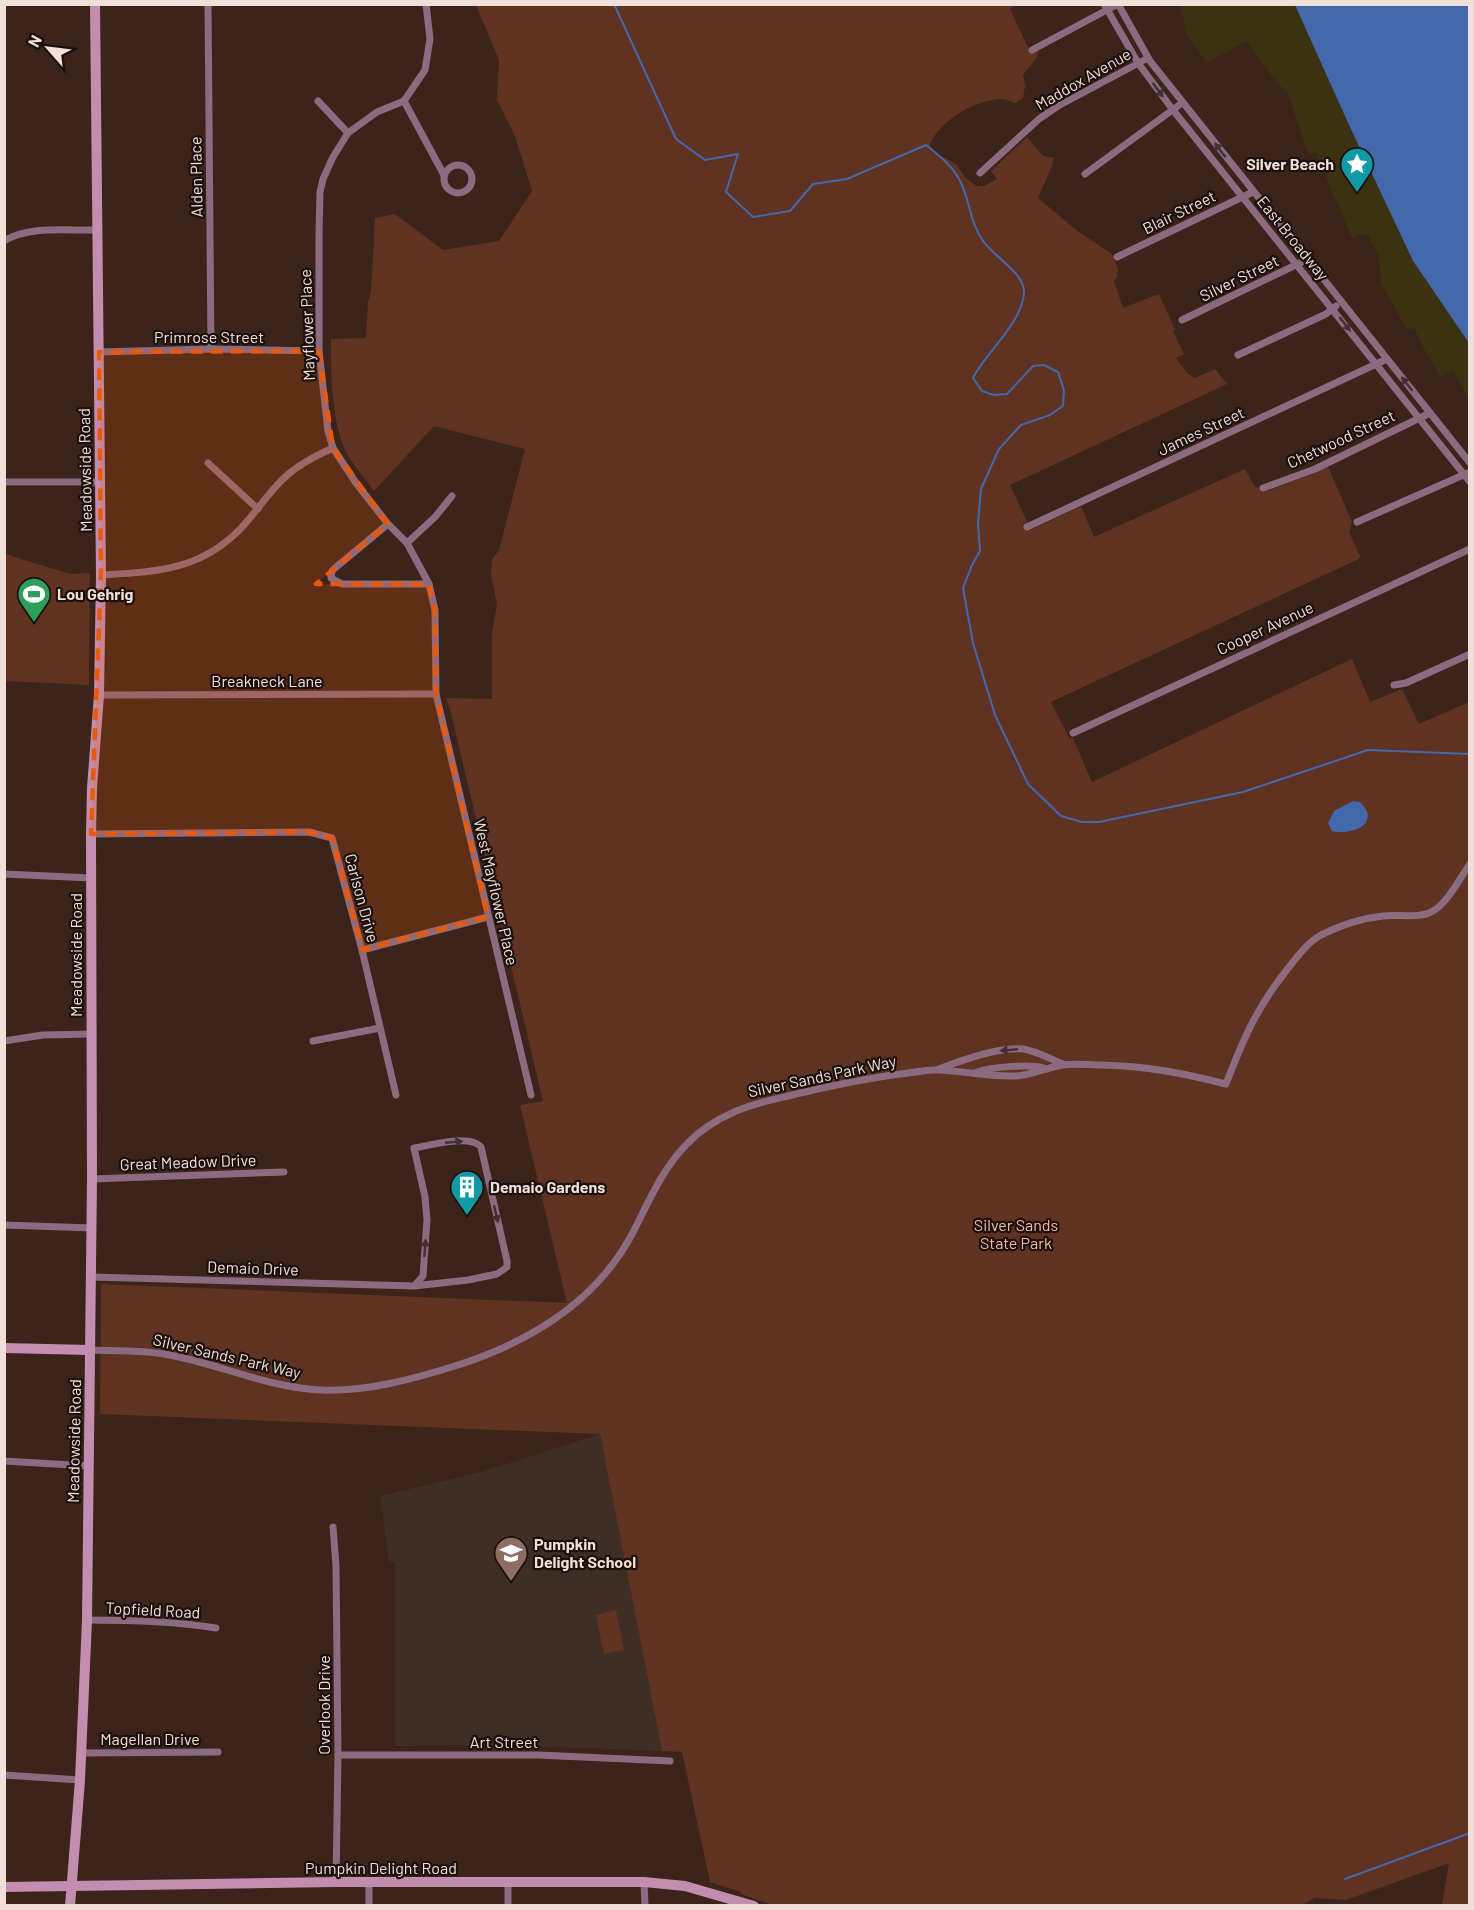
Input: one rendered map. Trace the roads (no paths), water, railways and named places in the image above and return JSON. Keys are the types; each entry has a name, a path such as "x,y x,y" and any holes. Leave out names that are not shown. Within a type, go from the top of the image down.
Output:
{"main road":[{"name":"Meadowside Road","path":"70,1905 82,1753 87,1620 92,1228 91,834 99,695 102,575 95,4"},
{"name":"Silver Sands Park Way","path":"4,1348 90,1350"},
{"name":"Pumpkin Delight Road","path":"4,1887 336,1882 644,1882 693,1888 754,1905"}],"street":[{"name":"Alden Place","path":"208,4 211,349"},
{"path":"426,4 430,39 429,55 425,70 405,101 444,175 446,187 456,194 465,192 472,181 467,169 458,165 450,168 444,175"},
{"path":"1032,50 1106,7 1118,4"},
{"name":"East Broadway","path":"1118,4 1148,58 1182,103 1470,463"},
{"name":"East Broadway","path":"1106,7 1138,63 1173,110 1419,418 1467,474 1470,482"},
{"name":"Maddox Avenue","path":"980,173 1039,119 1058,106 1148,58"},
{"path":"318,101 348,133"},
{"name":"Mayflower Place","path":"405,101 377,112 348,133 323,179 320,192 319,351 328,431 333,448 356,483 388,524 407,543 429,584 435,610 436,694"},
{"path":"1085,174 1182,103"},
{"name":"Blair Street","path":"1117,257 1253,192"},
{"path":"4,241 29,231 98,230"},
{"name":"Silver Street","path":"1182,320 1308,259"},
{"path":"1238,355 1326,314 1341,302"},
{"name":"Primrose Street","path":"99,352 211,349 319,351"},
{"name":"James Street","path":"1027,527 1387,359"},
{"name":"Chetwood Street","path":"1263,488 1315,469 1430,413"},
{"path":"102,575 164,571 194,561 211,552 234,536 283,479 309,459 333,448"},
{"path":"208,463 258,509"},
{"path":"1357,522 1467,474"},
{"path":"4,482 101,482"},
{"path":"407,543 435,517 452,496"},
{"path":"388,524 335,568 331,578 342,584 429,584"},
{"name":"Cooper Avenue","path":"1073,734 1470,549"},
{"path":"1394,685 1406,683 1470,654"},
{"name":"Breakneck Lane","path":"99,695 436,694"},
{"name":"West Mayflower Place","path":"436,694 531,1095"},
{"name":"Carlson Drive","path":"91,834 309,832 332,838 362,950 396,1095"},
{"name":"Silver Sands Park Way","path":"90,1350 164,1354 267,1382 318,1390 345,1390 376,1386 458,1365 501,1349 536,1332 562,1316 583,1298 612,1266 669,1165 698,1134 713,1122 752,1105 800,1093 875,1077 936,1070 974,1073 1011,1067 1042,1066 1047,1069 1065,1064 1156,1068 1226,1084 1247,1030 1261,1005 1307,946 1319,936 1379,916 1421,914 1434,910 1451,892 1470,864"},
{"path":"4,874 91,878"},
{"path":"362,950 488,917"},
{"path":"313,1041 380,1028"},
{"path":"4,1041 43,1035 91,1034"},
{"name":"Silver Sands Park Way","path":"936,1070 994,1051 1017,1049 1041,1054 1065,1064"},
{"name":"Demaio Drive","path":"91,1277 414,1286 497,1274 507,1267 481,1147 477,1142 414,1148 425,1197 427,1220 423,1276 414,1286"},
{"name":"Great Meadow Drive","path":"92,1179 284,1172"},
{"path":"4,1225 92,1228"},
{"path":"4,1461 89,1466"},
{"name":"Overlook Drive","path":"333,1527 336,1566 338,1755 336,1882"},
{"name":"Topfield Road","path":"87,1620 149,1620 216,1628"},
{"name":"Magellan Drive","path":"82,1753 218,1752"},
{"name":"Art Street","path":"338,1755 538,1755 670,1761"},
{"path":"4,1775 80,1780"},
{"path":"644,1882 645,1905"},
{"path":"369,1883 369,1905"},
{"path":"508,1883 508,1905"}],"water":[{"path":"1295,5 1469,5 1469,343 1413,261"},
{"path":"1353,801 1360,802 1366,810 1368,817 1366,823 1350,831 1332,831 1328,823 1334,811"}],"waterway":[{"path":"614,4 676,139 705,160 738,154 726,192 753,217 790,211 813,184 847,179 926,145 947,163 959,179 976,228 983,241 1020,279 1024,293 1017,315 973,378 982,391 994,395 1007,394 1033,366 1044,365 1058,372 1064,390 1063,406 1050,415 1021,425 999,449 981,489 978,523 980,551 963,588 973,643 995,715 1028,784 1061,816 1082,822 1099,822 1243,792 1368,750 1470,754"},
{"path":"1345,1879 1470,1833"}],"place":[{"name":"Silver Beach","path":"1357,193"},
{"name":"Lou Gehrig","path":"34,623"},
{"name":"Demaio Gardens","path":"467,1216"},
{"name":"Pumpkin Delight School","path":"511,1582"}],"park label":[{"name":"Silver Sands State Park","path":"1016,1234"}]}
